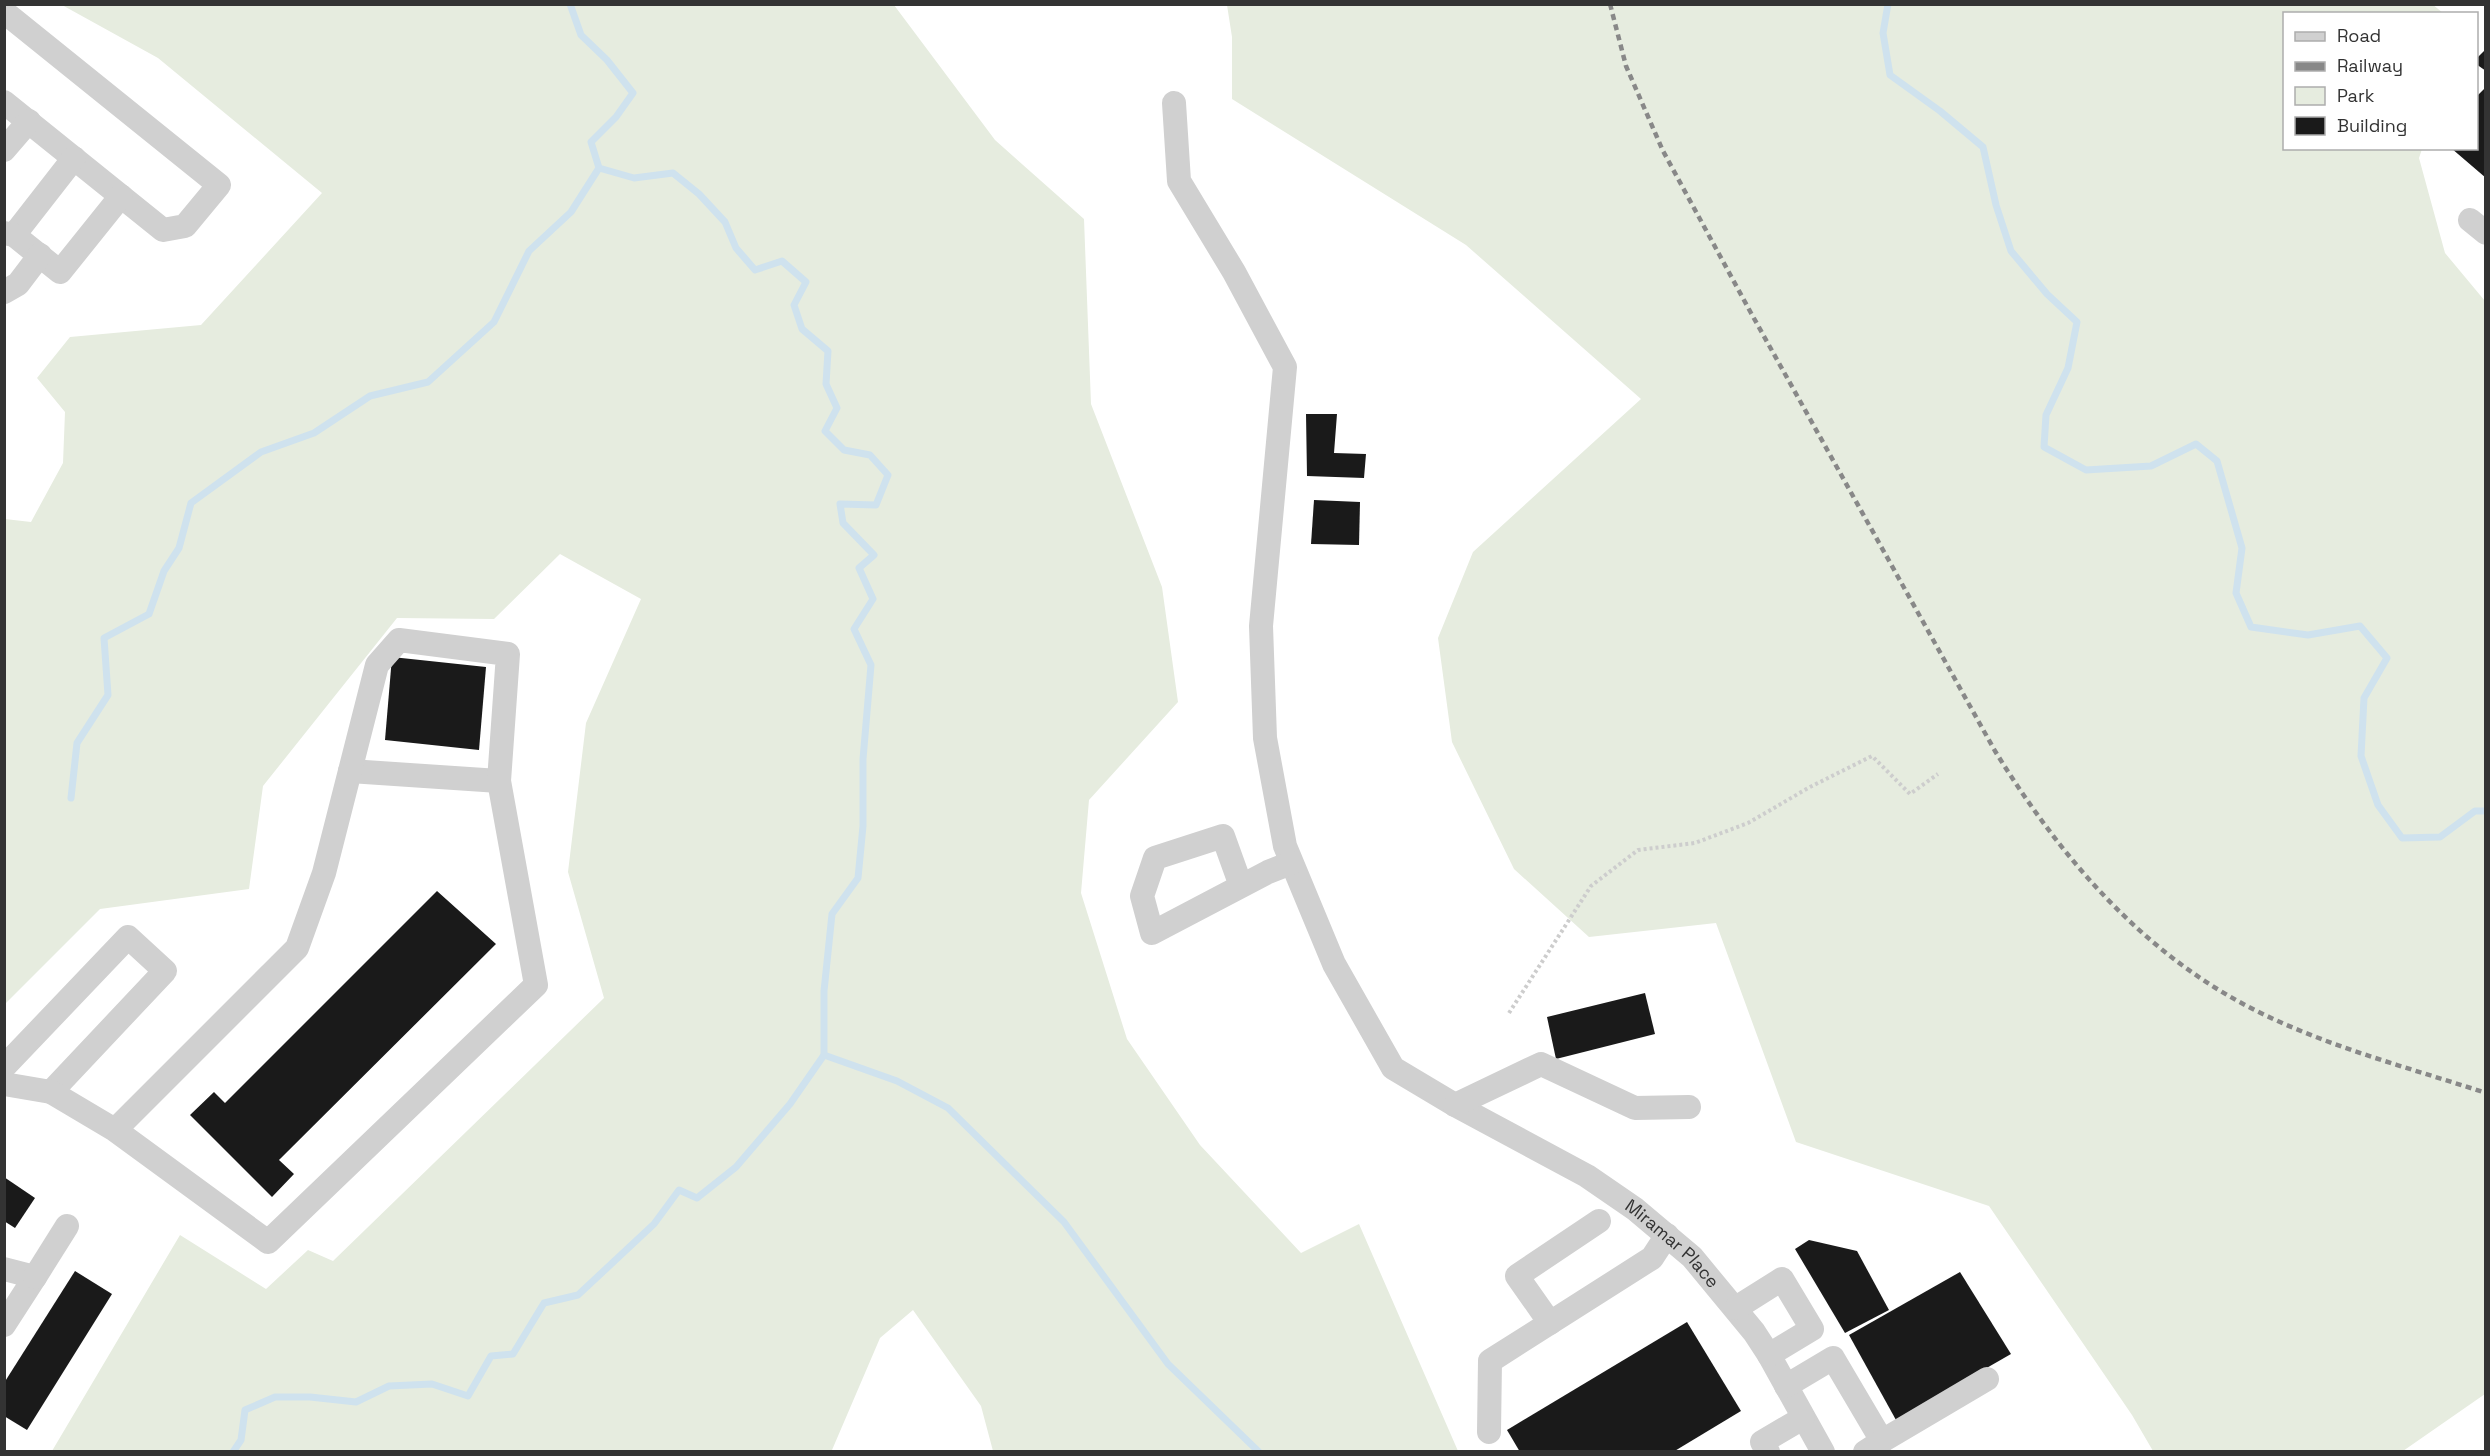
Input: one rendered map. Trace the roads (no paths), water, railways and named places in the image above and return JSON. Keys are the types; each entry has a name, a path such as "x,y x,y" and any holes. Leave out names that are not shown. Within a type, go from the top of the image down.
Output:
{"street":[{"path":"4,15 8,15 219,185 184,226 163,230 4,102"},
{"name":"Miramar Place","path":"1174,103 1179,181 1234,272 1285,368 1261,626 1265,738 1285,846 1334,963 1393,1068 1455,1105 1587,1176 1635,1209 1692,1257 1736,1308 1769,1355 1822,1452"},
{"path":"4,150 28,121"},
{"path":"74,158 9,234 60,272 121,196"},
{"path":"4,292 18,284 40,255"},
{"path":"4,1084 51,1092 115,1130 268,1242 536,985 499,781 508,654 399,640 377,665 324,873 297,948 115,1130"},
{"path":"350,771 499,781"},
{"path":"1241,886 1223,836 1155,858 1142,896 1152,933 1231,891 1291,863"},
{"path":"4,1067 128,937 165,971 51,1092"},
{"path":"1455,1105 1541,1064 1635,1108 1689,1107"},
{"path":"1550,1323 1517,1276 1599,1221"},
{"path":"4,1325 66,1226"},
{"path":"1489,1432 1490,1361 1652,1258 1667,1235"},
{"path":"4,1269 35,1277"},
{"path":"1736,1308 1782,1279 1812,1329 1769,1355"},
{"path":"1786,1386 1833,1358 1874,1446 1987,1379"},
{"path":"1768,1452 1762,1442 1803,1418"}],"waterway":[{"path":"233,1452 241,1440 245,1410 275,1397 310,1397 356,1402 389,1386 432,1384 468,1396 491,1356 513,1354 544,1303 578,1295 654,1224 679,1190 697,1198 736,1167 790,1104 824,1055 824,991 832,914 858,878 863,826 863,759 871,665 854,629 873,599 859,568 874,555 843,523 840,504 876,505 888,475 870,455 844,450 825,431 837,408 826,384 828,351 802,329 794,305 806,282 782,261 755,270 736,248 725,222 699,194 673,173 634,178 599,168 591,142 616,117 633,93 607,60 581,35 570,4"},
{"path":"1888,4 1883,33 1890,75 1940,111 1983,147 1996,205 2011,251 2047,294 2077,322 2068,368 2046,415 2044,447 2086,470 2151,466 2196,444 2217,461 2242,548 2236,593 2251,627 2308,635 2360,626 2387,658 2364,698 2361,756 2378,805 2402,838 2440,837 2475,811 2486,811"},
{"path":"71,798 77,743 108,695 104,638 149,614 164,571 179,548 191,503 261,452 314,433 370,396 428,382 494,322 529,251 571,212 599,168"},
{"path":"824,1055 897,1081 948,1108 1064,1222 1168,1364 1259,1452"}],"railway":[{"path":"1610,4 1626,66 1663,151 1995,751 2049,831 2112,904 2147,937 2224,993 2267,1016 2320,1039 2486,1093"}]}
